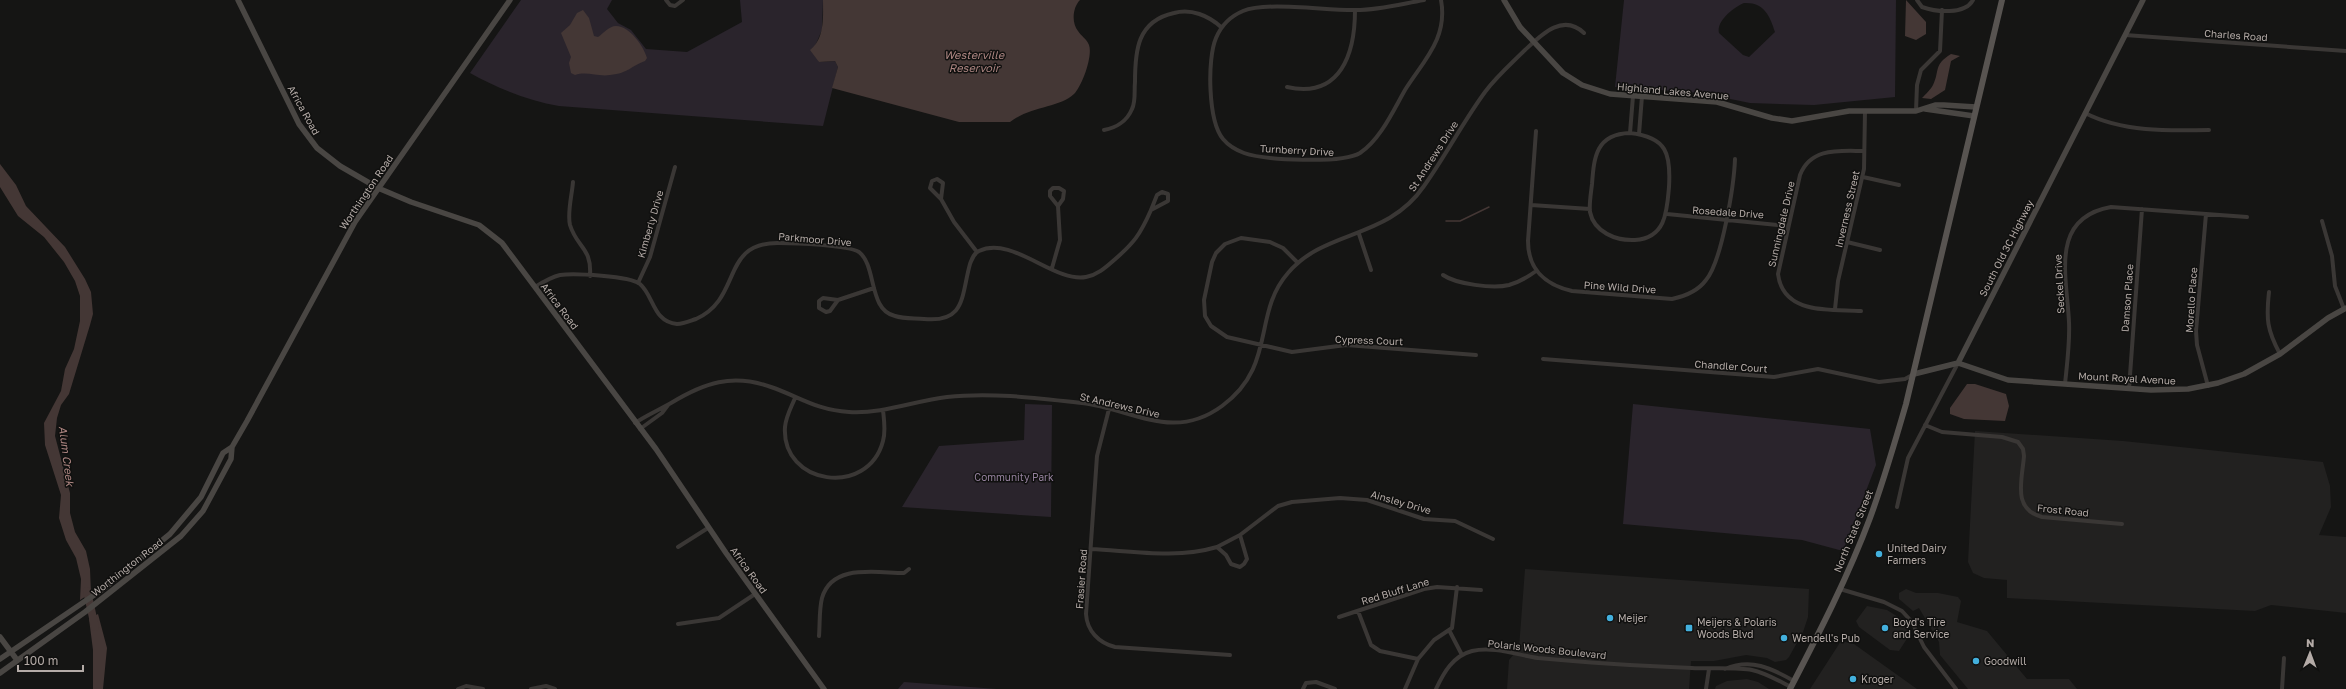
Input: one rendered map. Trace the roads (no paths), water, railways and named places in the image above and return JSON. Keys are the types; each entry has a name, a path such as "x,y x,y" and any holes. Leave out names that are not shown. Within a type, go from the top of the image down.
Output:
{"main road":[{"name":"North State Street","path":"1790,688 1840,589 1882,486 1914,374 2002,0"}],"street":[{"name":"Africa Road","path":"238,0 306,136 317,148 331,160 378,188 467,220 489,231 502,243 656,450 754,594 824,689"},
{"name":"Worthington Road","path":"0,673 75,619 153,559 181,536 203,510 231,459 232,447 355,222 510,0"},
{"path":"666,0 675,6 683,0"},
{"path":"1104,130 1120,124 1131,111 1135,99 1136,49 1143,34 1154,22 1169,14 1188,11 1207,17 1222,27 1234,15 1256,8 1355,10 1380,9 1424,0"},
{"name":"Turnberry Drive","path":"1222,27 1212,51 1211,108 1216,127 1226,142 1235,149 1250,155 1342,160 1360,153 1375,139 1434,46 1443,23 1441,0"},
{"name":"Highland Lakes Avenue","path":"1504,0 1513,18 1533,42 1563,73 1576,82 1604,92 1633,96 1717,102 1782,120 1803,120 1844,112 1916,111 1944,105 1976,107"},
{"path":"1917,0 1922,7 1942,10 1963,9 1973,0"},
{"name":"South Old 3C Highway","path":"1897,507 1908,458 2143,0"},
{"path":"1287,87 1299,89 1317,86 1327,82 1339,72 1352,50 1355,10"},
{"path":"1916,111 1917,84 1921,70 1940,51 1942,10"},
{"name":"St Andrews Drive","path":"635,423 657,408 668,405 691,390 712,383 735,381 765,385 815,406 838,411 883,410 944,397 967,396 1080,403 1109,409 1139,419 1165,423 1185,422 1206,416 1225,404 1242,389 1257,364 1274,297 1283,279 1298,263 1316,250 1359,234 1385,222 1411,202 1425,185 1484,93 1533,42 1549,29 1564,24 1577,26 1584,33"},
{"name":"Charles Road","path":"2125,35 2346,51"},
{"path":"1630,133 1633,96"},
{"path":"1639,134 1642,96"},
{"name":"Highland Lakes Avenue","path":"1925,109 1974,116"},
{"name":"Inverness Street","path":"1835,310 1847,242 1863,177 1865,111"},
{"path":"2085,113 2100,121 2118,126 2209,130"},
{"name":"Pine Wild Drive","path":"1536,131 1528,245 1530,257 1536,271 1552,285 1572,291 1664,299 1680,297 1700,286 1712,272 1732,190 1735,159"},
{"path":"1630,133 1639,134 1656,140 1668,155 1670,172 1667,214 1661,225 1648,236 1635,240 1621,240 1607,235 1599,228 1592,218 1590,209 1593,162 1597,150 1612,137 1630,133"},
{"name":"Sunningdale Drive","path":"1861,311 1835,310 1798,305 1789,299 1782,290 1779,281 1778,268 1800,175 1810,160 1827,152 1864,151"},
{"name":"Kimberly Drive","path":"638,283 650,257 675,167"},
{"path":"1863,177 1899,185"},
{"path":"941,199 943,184 940,180 933,180 930,183 930,189 941,199 954,222 977,252 987,249 1000,249 1072,277 1082,278 1101,271 1138,238 1157,195 1162,192 1168,194 1168,201 1151,210"},
{"path":"574,182 570,222 574,233 589,256 590,276"},
{"path":"1052,268 1060,240 1058,206 1050,196 1050,191 1053,188 1059,188 1064,191 1063,199 1058,206"},
{"path":"1531,205 1590,209"},
{"name":"Seckel Drive","path":"2065,384 2069,327 2065,259 2068,239 2081,220 2096,210 2111,207 2247,216"},
{"name":"Damson Place","path":"2129,389 2142,209"},
{"name":"Rosedale Drive","path":"1667,214 1788,226"},
{"name":"Morello Place","path":"2206,214 2196,331 2197,345 2208,386"},
{"path":"2322,222 2332,256 2335,286 2345,308"},
{"path":"1359,234 1372,270"},
{"name":"Cypress Court","path":"1298,263 1280,246 1248,238 1228,242 1215,256 1204,300 1204,310 1208,322 1216,331 1227,337 1296,352 1346,345 1476,355"},
{"path":"1847,242 1880,250"},
{"name":"Parkmoor Drive","path":"638,283 664,320 678,324 689,322 703,315 719,303 736,266 744,254 762,244 780,243 837,247 857,251 865,260 881,306 891,315 935,320 945,319 955,313 959,307 972,258 977,252"},
{"path":"1443,274 1456,282 1501,286 1519,281 1536,271"},
{"path":"535,287 558,276 590,276 632,280 638,283"},
{"path":"838,300 827,312 819,308 819,301 823,298 838,300 874,288"},
{"path":"2269,292 2267,326 2271,338 2280,354"},
{"name":"Mount Royal Avenue","path":"1958,363 2002,378 2129,389 2173,391 2208,386 2244,374 2280,354 2345,308"},
{"name":"Chandler Court","path":"1543,359 1774,377 1818,369 1879,382 1905,379 1914,374"},
{"path":"1914,374 1958,363"},
{"path":"795,398 787,416 785,427 788,444 793,455 804,467 827,478 852,476 865,468 875,458 884,438 883,410"},
{"name":"St Andrews Drive","path":"640,429 662,413 668,405"},
{"name":"Frasier Road","path":"1109,409 1097,456 1087,619 1091,631 1099,640 1109,646 1230,655"},
{"name":"Frost Road","path":"1925,425 1942,432 2002,437 2018,442 2023,449 2024,456 2022,502 2028,512 2032,515 2122,524"},
{"name":"Worthington Road","path":"0,659 103,589 148,554 183,520 201,497 223,453 232,447"},
{"name":"Ainsley Drive","path":"1091,548 1177,554 1193,553 1217,547 1240,535 1266,514 1285,503 1349,498 1378,503 1424,519 1455,521 1493,539"},
{"path":"678,547 708,528"},
{"path":"1217,547 1226,555 1232,564 1241,566 1246,562 1247,555 1240,535"},
{"path":"148,554 153,559"},
{"path":"819,636 822,597 833,581 849,573 904,573 909,569"},
{"path":"1405,689 1418,659 1434,640 1449,630 1453,623 1457,587"},
{"name":"Red Bluff Lane","path":"1339,617 1424,589 1457,587 1481,590"},
{"path":"1840,589 1884,602 1902,611 1912,622 1924,648 1956,689"},
{"path":"678,624 719,618 754,594"},
{"path":"1358,611 1371,646 1380,651 1418,659"},
{"path":"1449,630 1462,655"},
{"path":"0,637 17,660"},
{"name":"Polaris Woods Boulevard","path":"1436,689 1446,670 1462,655 1474,651 1486,650 1518,653 1538,658 1723,670 1753,670 1790,688"},
{"path":"2282,689 2284,658"},
{"name":"Polaris Woods Boulevard","path":"1723,670 1737,664 1759,664 1794,681"},
{"path":"1706,689 1709,669"},
{"path":"1303,689 1309,681 1335,689"},
{"path":"1321,689 1322,684"},
{"path":"458,689 466,686 483,689"},
{"path":"531,689 546,686 555,689"}],"water":[{"name":"Westerville Reservoir","path":"823,0 1080,0 1074,11 1074,23 1079,33 1089,45 1090,50 1088,63 1080,85 1074,94 1068,99 1027,113 1010,122 959,122 832,88 838,67 835,61 819,62 810,50 815,45 821,33 823,20"},
{"path":"1906,0 1926,22 1926,34 1916,40 1905,36"},
{"path":"583,10 589,18 594,36 598,37 613,26 626,29 636,38 643,48 647,58 645,61 626,71 616,74 575,75 571,73 569,63 571,57 561,33 570,25 577,13"},
{"path":"1951,54 1960,56 1951,61 1945,90 1931,99 1922,98 1933,85 1939,65"},
{"path":"0,164 16,185 26,206 65,247 85,279 91,292 93,314 69,394 61,405 57,418 55,436 70,493 70,513 75,532 86,551 90,569 91,593 80,600 81,579 76,558 66,540 59,518 61,495 45,445 44,423 61,391 65,369 74,349 80,321 80,296 75,281 64,262 44,237 18,216 0,187"},
{"path":"1967,384 1975,384 2006,394 2009,406 2005,421 1964,419 1950,414 1950,408"},
{"path":"98,614 107,648 103,689 93,689 93,650 89,619"}],"waterway":[{"path":"1446,221 1460,221 1489,207"},
{"name":"Alum Creek","path":"87,591 95,627"}],"place":[{"name":"United Dairy Farmers","path":"1879,554"},
{"name":"Meijer","path":"1610,618"},
{"name":"Meijers & Polaris Woods Blvd","path":"1689,628"},
{"name":"Boyd's Tire and Service","path":"1885,628"},
{"name":"Wendell's Pub","path":"1784,638"},
{"name":"Goodwill","path":"1976,661"},
{"name":"Kroger","path":"1853,679"}],"park label":[{"name":"Community Park","path":"1014,477"}]}
